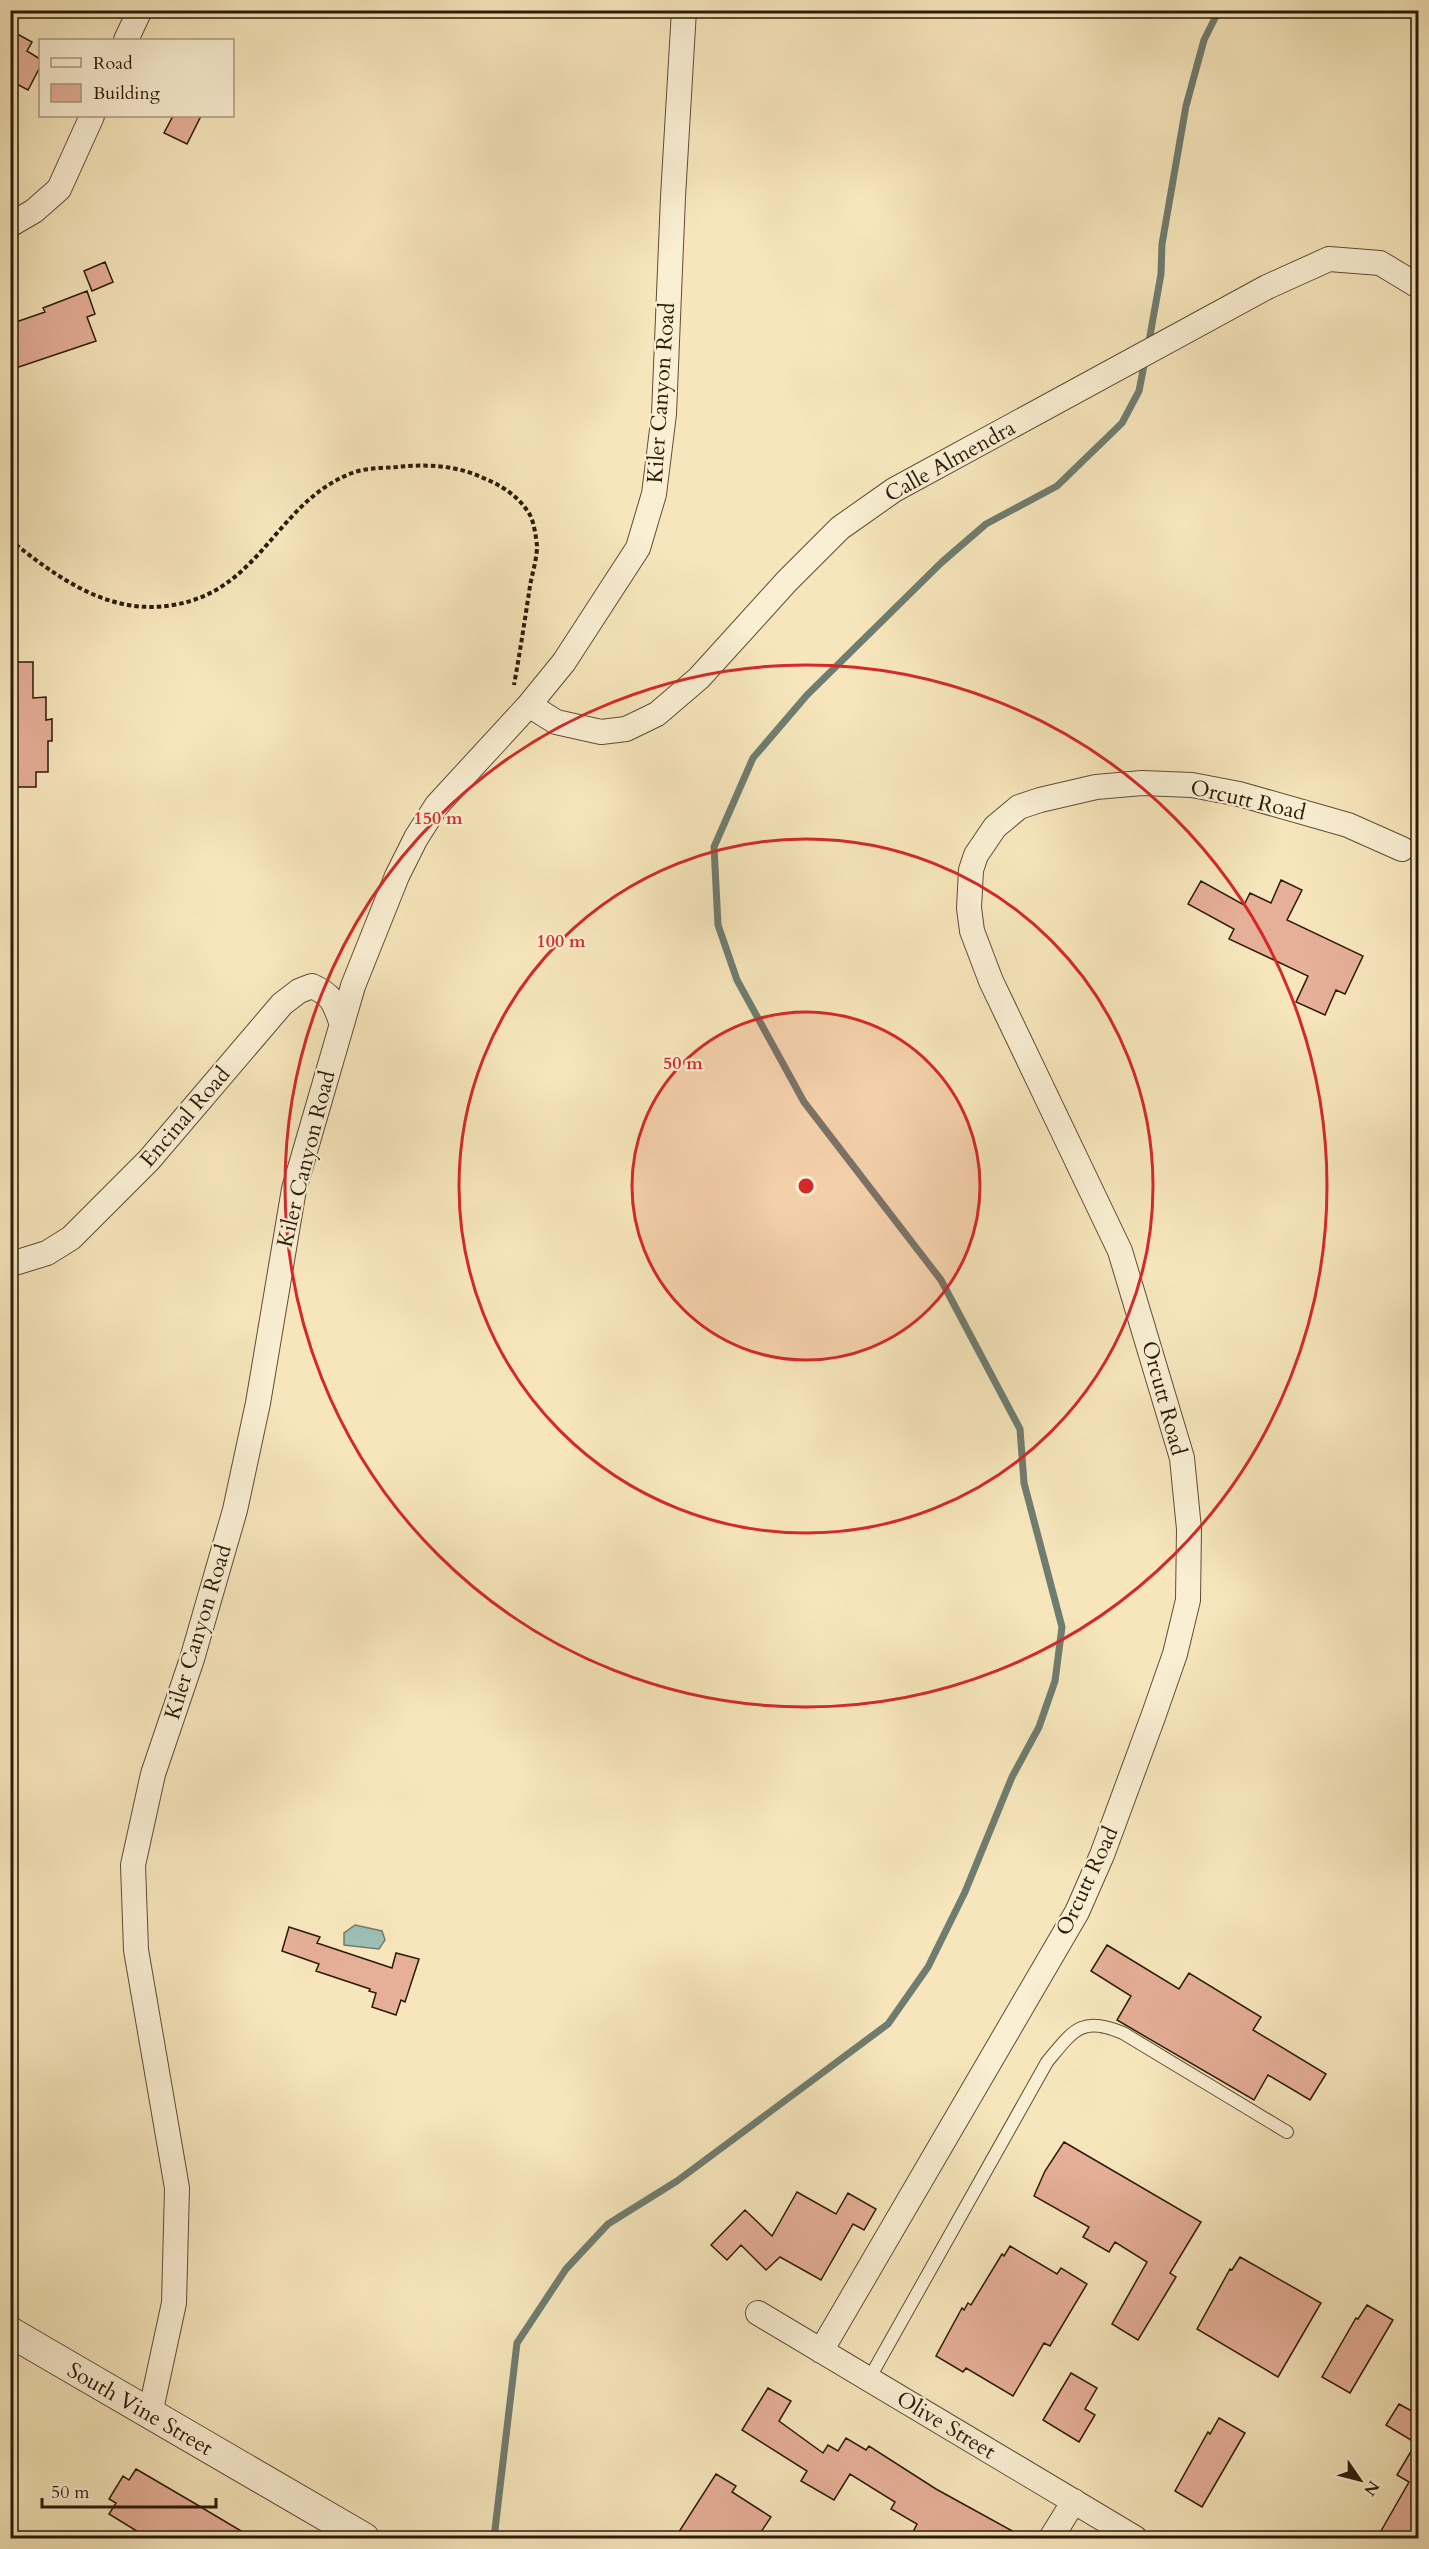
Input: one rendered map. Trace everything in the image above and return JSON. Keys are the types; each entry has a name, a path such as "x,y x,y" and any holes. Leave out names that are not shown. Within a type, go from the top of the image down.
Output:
{"street":[{"path":"126,39 140,10"},
{"name":"Kiler Canyon Road","path":"150,2414 174,2303 177,2188 136,1950 133,1865 153,1774 192,1659 235,1510 258,1403 294,1189 341,1022 397,876 416,838 437,805 530,705 564,662 638,548 654,494 664,414 672,197 684,10"},
{"path":"10,225 34,211 59,189 92,117"},
{"name":"Calle Almendra","path":"530,705 556,722 602,732 626,729 657,714 699,678 787,581 840,528 894,490 1267,287 1329,259 1380,263 1419,286"},
{"name":"Orcutt Road","path":"821,2351 1077,1912 1102,1855 1153,1717 1175,1654 1188,1600 1189,1529 1182,1458 1158,1372 1120,1251 991,981 972,931 969,908 971,870 976,855 995,826 1020,807 1096,787 1142,783 1192,785 1239,794 1348,825 1402,849"},
{"name":"Encinal Road","path":"10,1262 18,1262 47,1253 71,1238 149,1160 282,1004 299,991 312,986 321,990 334,1000 341,1022"},
{"name":"Olive Street","path":"758,2313 1135,2538"},
{"name":"South Vine Street","path":"10,2332 364,2538"},
{"path":"1051,2538 1074,2501"}],"lane":[{"path":"869,2379 1047,2062 1066,2039 1086,2024 1104,2025 1123,2033 1287,2132"}],"path":[{"path":"10,540 65,581 89,593 114,603 145,607 171,606 194,601 221,588 250,566 299,508 321,490 352,473 420,464 469,471 497,484 517,497 531,517 537,547 506,730"}],"water":[{"path":"355,1925 382,1931 385,1940 379,1949 344,1945 344,1933"}],"building":[{"path":"10,30 32,42 27,51 39,58 39,69 28,90 10,82"},
{"path":"172,117 200,117 187,144 164,133"},
{"path":"105,262 113,282 92,291 84,271"},
{"path":"87,291 95,314 87,317 96,341 10,370 10,324 45,312 43,308"},
{"path":"10,662 33,662 33,698 46,697 46,720 52,719 52,741 48,741 48,772 36,772 36,787 10,787"},
{"path":"1281,880 1302,890 1287,920 1363,956 1345,994 1336,990 1325,1015 1296,1002 1308,976 1229,939 1234,929 1188,904 1201,881 1244,905 1250,893 1271,903"},
{"path":"289,1927 320,1937 317,1943 392,1968 396,1953 419,1959 405,2002 401,2000 396,2015 372,2007 376,1993 369,1991 370,1989 316,1971 319,1964 282,1951"},
{"path":"1107,1945 1179,1989 1189,1973 1261,2017 1253,2030 1326,2074 1310,2100 1268,2075 1254,2100 1117,2020 1131,1996 1091,1971"},
{"path":"1064,2142 1201,2222 1170,2273 1176,2277 1138,2340 1112,2324 1147,2262 1115,2242 1109,2252 1083,2237 1089,2227 1034,2196 1045,2171"},
{"path":"797,2192 836,2214 848,2193 876,2209 864,2230 853,2224 821,2280 780,2257 766,2270 741,2245 727,2260 711,2245 745,2210 772,2236"},
{"path":"1010,2246 1057,2274 1061,2268 1087,2284 1050,2346 1044,2343 1013,2396 966,2368 963,2372 936,2356 962,2308 964,2310 968,2303 971,2305 1002,2254 1004,2256"},
{"path":"1240,2257 1321,2303 1278,2377 1197,2329 1230,2269 1232,2270"},
{"path":"1367,2305 1393,2320 1350,2393 1322,2377 1356,2318 1358,2319"},
{"path":"1071,2373 1097,2388 1085,2409 1095,2415 1079,2442 1043,2420"},
{"path":"768,2388 791,2401 779,2421 823,2453 828,2445 838,2451 846,2438 866,2450 869,2446 936,2489 1025,2538 924,2538 913,2532 917,2524 891,2509 895,2502 850,2474 834,2500 801,2481 807,2471 742,2430"},
{"path":"1399,2404 1419,2415 1419,2528 1413,2538 1377,2538 1409,2482 1397,2475 1416,2443 1386,2425"},
{"path":"1219,2418 1245,2433 1202,2507 1175,2491 1208,2432 1210,2434"},
{"path":"136,2469 253,2538 148,2538 109,2514 116,2503 109,2499 123,2476 129,2480"},
{"path":"716,2474 736,2486 732,2492 771,2517 757,2538 675,2538"}],"waterway":[{"path":"1148,347 1161,274 1162,244 1186,106 1204,40 1219,10"},
{"path":"494,2538 517,2343 566,2269 608,2224 677,2181 888,2024 928,1967 965,1892 1012,1777 1039,1727 1055,1681 1062,1627 1024,1483 1020,1429 941,1280 804,1102 737,980 718,925 714,847 753,758 807,695 942,562 986,524 1057,486 1122,423 1139,391 1145,360"}]}
